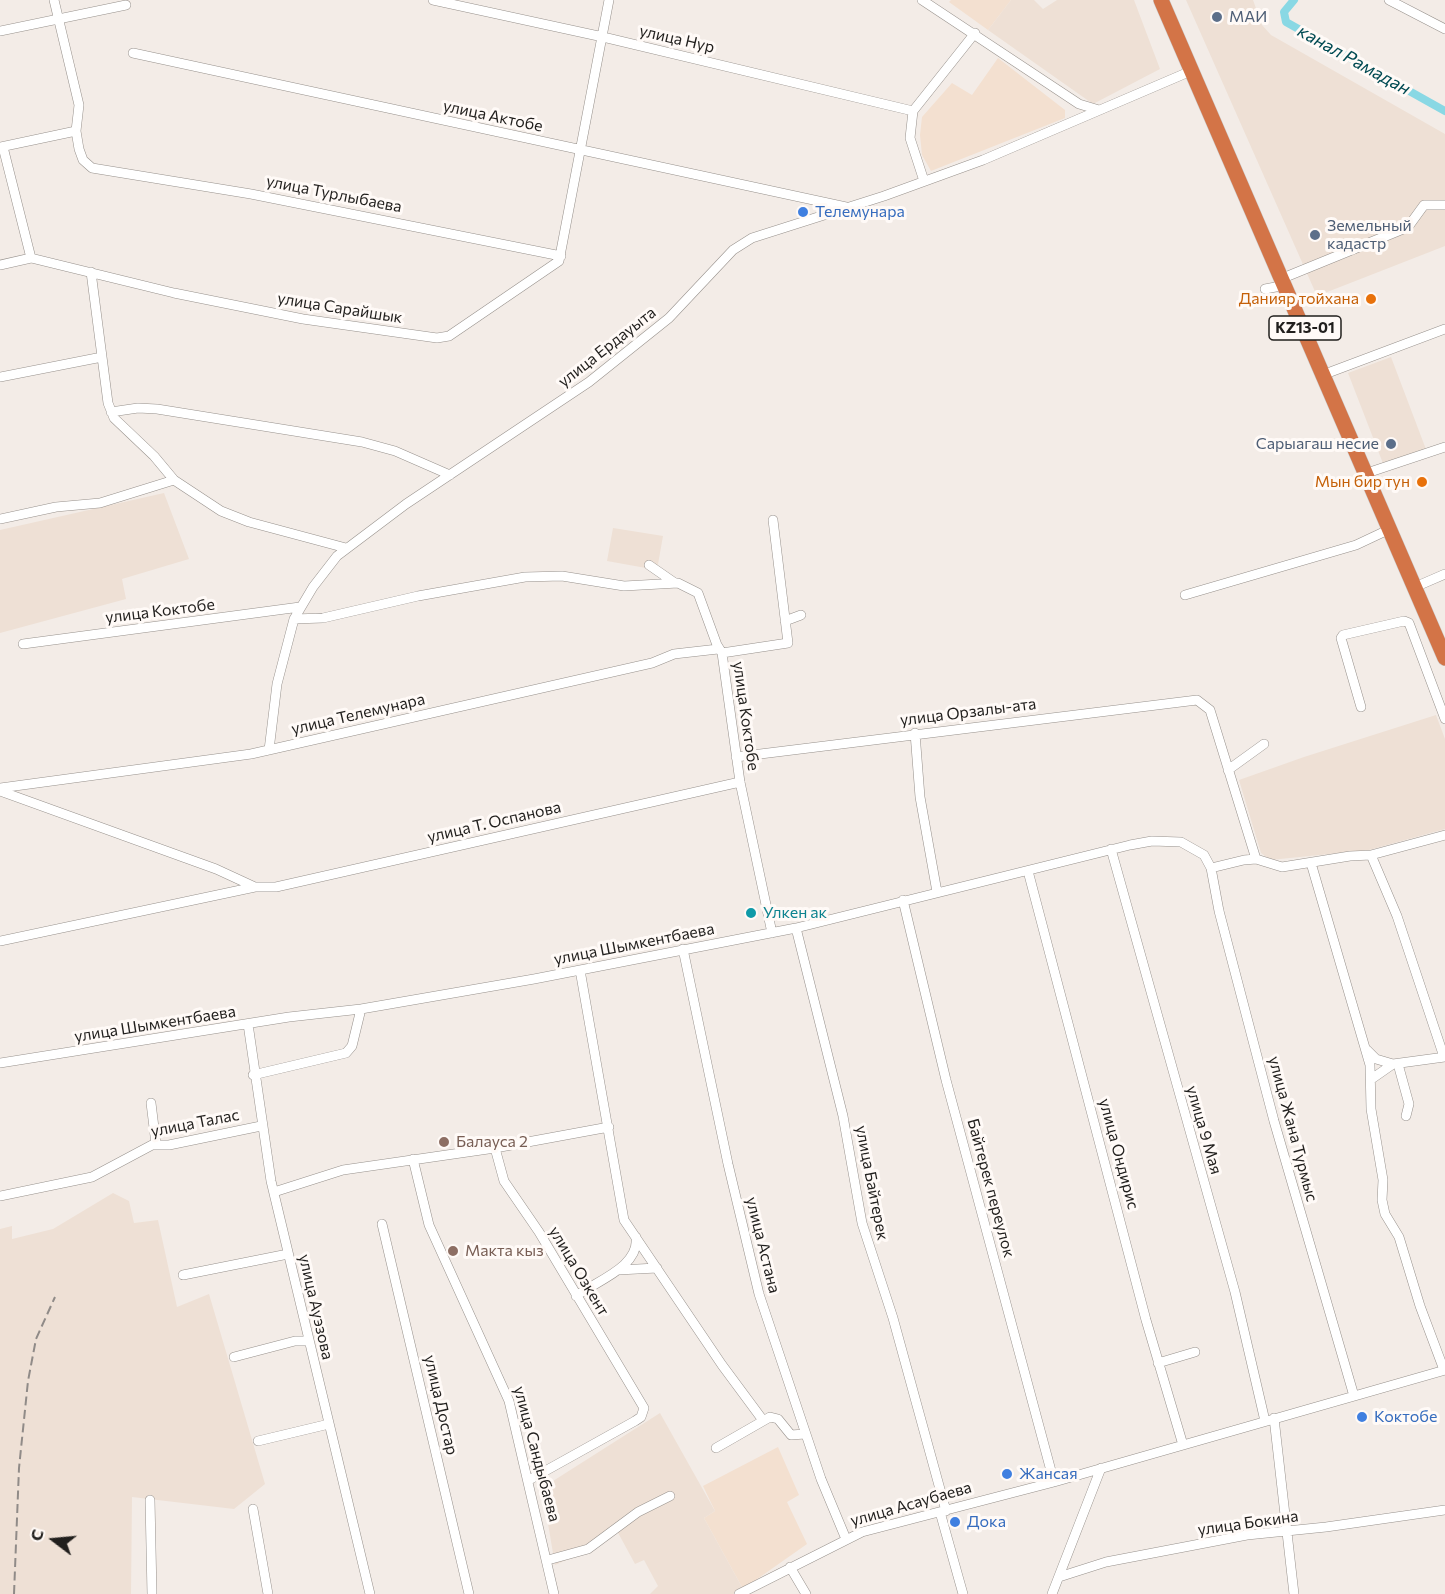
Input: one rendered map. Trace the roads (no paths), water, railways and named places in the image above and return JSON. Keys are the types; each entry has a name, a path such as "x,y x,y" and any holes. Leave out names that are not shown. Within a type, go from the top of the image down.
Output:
{"highway":[{"name":"KZ13-01","path":"1161,0 1325,374 1445,658"}],"street":[{"path":"0,265 31,258 1,147 76,131 79,105 54,0"},
{"name":"улица Нур","path":"433,0 603,37 913,111"},
{"path":"561,256 609,0"},
{"path":"922,0 1079,104 1099,110"},
{"path":"1389,0 1445,29"},
{"path":"0,31 126,5"},
{"path":"924,181 910,138 913,111 975,33"},
{"name":"улица Актобе","path":"133,53 847,207"},
{"name":"улица Ердауыта","path":"269,750 277,684 294,620 300,607 329,565 346,548 450,475 562,401 621,357 669,318 733,250 752,238 924,181 1040,137 1191,71"},
{"name":"улица Турлыбаева","path":"76,131 83,160 92,168 334,209 561,256"},
{"path":"1265,289 1408,227 1424,205 1445,205"},
{"name":"улица Сарайшык","path":"31,258 174,293 303,319 437,338 449,336 519,291 556,265 561,256"},
{"path":"91,272 111,412 174,480 221,511 240,519 346,548"},
{"path":"1325,374 1445,328"},
{"path":"0,377 102,357"},
{"path":"111,412 157,410 362,442 395,451 450,475"},
{"path":"1367,473 1445,447"},
{"path":"0,519 56,507 100,503 174,480"},
{"path":"773,520 785,621 801,615"},
{"path":"1185,595 1356,545 1390,529"},
{"name":"улица Коктобе","path":"649,565 675,583 691,587 698,593 720,651 740,782 772,933"},
{"path":"1415,587 1445,574"},
{"path":"294,620 323,618 418,596 525,577 562,576 624,586 675,583"},
{"name":"улица Коктобе","path":"23,644 300,607"},
{"name":"улица Телемунара","path":"0,790 269,750 652,663 674,654 788,643 785,621"},
{"path":"1360,707 1341,638 1343,635 1369,627 1404,621 1409,623 1445,719"},
{"name":"улица Орзалы-ата","path":"736,756 1191,699 1204,702 1210,710 1228,770"},
{"path":"915,733 920,797 938,892"},
{"path":"1256,859 1228,770 1264,744"},
{"name":"улица Т. Оспанова","path":"0,941 255,887 276,887 740,782"},
{"name":"улица Т. Оспанова","path":"0,790 216,869 255,887"},
{"path":"1211,868 1256,859 1282,867 1371,855 1445,835"},
{"name":"улица Шымкентбаева","path":"0,1063 107,1048 248,1024 361,1010 772,933 1111,849 1152,841 1181,842 1204,855 1211,868"},
{"name":"улица 9 Мая","path":"1111,849 1269,1419 1294,1594"},
{"path":"1366,1050 1376,1059 1395,1064 1444,1057 1397,916 1371,855"},
{"path":"1311,863 1373,1078 1371,1104 1384,1186 1385,1214 1399,1237 1420,1306 1444,1370"},
{"name":"улица Жана Турмыс","path":"1211,868 1220,912 1293,1191 1354,1396"},
{"name":"улица Ондирис","path":"1028,871 1158,1363 1183,1445"},
{"name":"Байтерек переулок","path":"903,900 946,1080 1053,1482"},
{"name":"улица Байтерек","path":"796,928 843,1116 862,1223 893,1318 963,1594"},
{"name":"улица Астана","path":"683,950 728,1164 759,1294 805,1434 830,1503 846,1539"},
{"path":"580,970 624,1220 745,1398 762,1419"},
{"path":"253,1075 346,1053 352,1046 361,1010"},
{"name":"улица Ауэзова","path":"248,1024 253,1075 274,1192 370,1594"},
{"path":"1373,1078 1395,1064"},
{"path":"1395,1064 1409,1104 1406,1116"},
{"path":"151,1102 156,1144"},
{"name":"улица Талас","path":"0,1196 93,1177 156,1144 169,1145 261,1126"},
{"path":"274,1192 343,1170 495,1148 609,1127"},
{"name":"улица Озкент","path":"495,1148 504,1181 539,1232 644,1408 641,1417 635,1421 529,1480"},
{"name":"улица Сандыбаева","path":"413,1159 429,1225 509,1401 548,1560 554,1594"},
{"name":"улица Достар","path":"382,1224 469,1594"},
{"path":"576,1296 617,1270 635,1252 636,1237"},
{"path":"183,1275 288,1254"},
{"path":"617,1270 657,1269"},
{"path":"234,1357 295,1341 308,1341"},
{"path":"1158,1363 1196,1352"},
{"name":"улица Асаубаева","path":"739,1594 846,1539 1444,1370"},
{"path":"716,1448 762,1419 774,1417 791,1435 805,1434"},
{"path":"258,1441 328,1424"},
{"path":"1052,1594 1101,1468"},
{"path":"548,1560 588,1549 638,1512 670,1496"},
{"path":"150,1500 152,1594"},
{"path":"253,1509 268,1594"},
{"name":"улица Бокина","path":"1059,1577 1106,1562 1247,1535 1445,1510"},
{"path":"790,1567 806,1594"}],"waterway":[{"name":"канал Рамадан","path":"1294,0 1284,12 1286,22 1445,111"}],"railway":[{"path":"14,1594 19,1468 28,1381 36,1339 55,1297"}],"place":[{"name":"МАИ","path":"1217,17"},
{"name":"Телемунара","path":"803,212"},
{"name":"Земельный кадастр","path":"1315,235"},
{"name":"Данияр тойхана","path":"1371,299"},
{"name":"Сарыагаш несие","path":"1391,444"},
{"name":"Мын бир тун","path":"1422,482"},
{"name":"Улкен ак","path":"751,913"},
{"name":"Балауса 2","path":"444,1142"},
{"name":"Макта кыз","path":"453,1251"},
{"name":"Коктобе","path":"1362,1417"},
{"name":"Жансая","path":"1007,1474"},
{"name":"Дока","path":"955,1522"}]}
